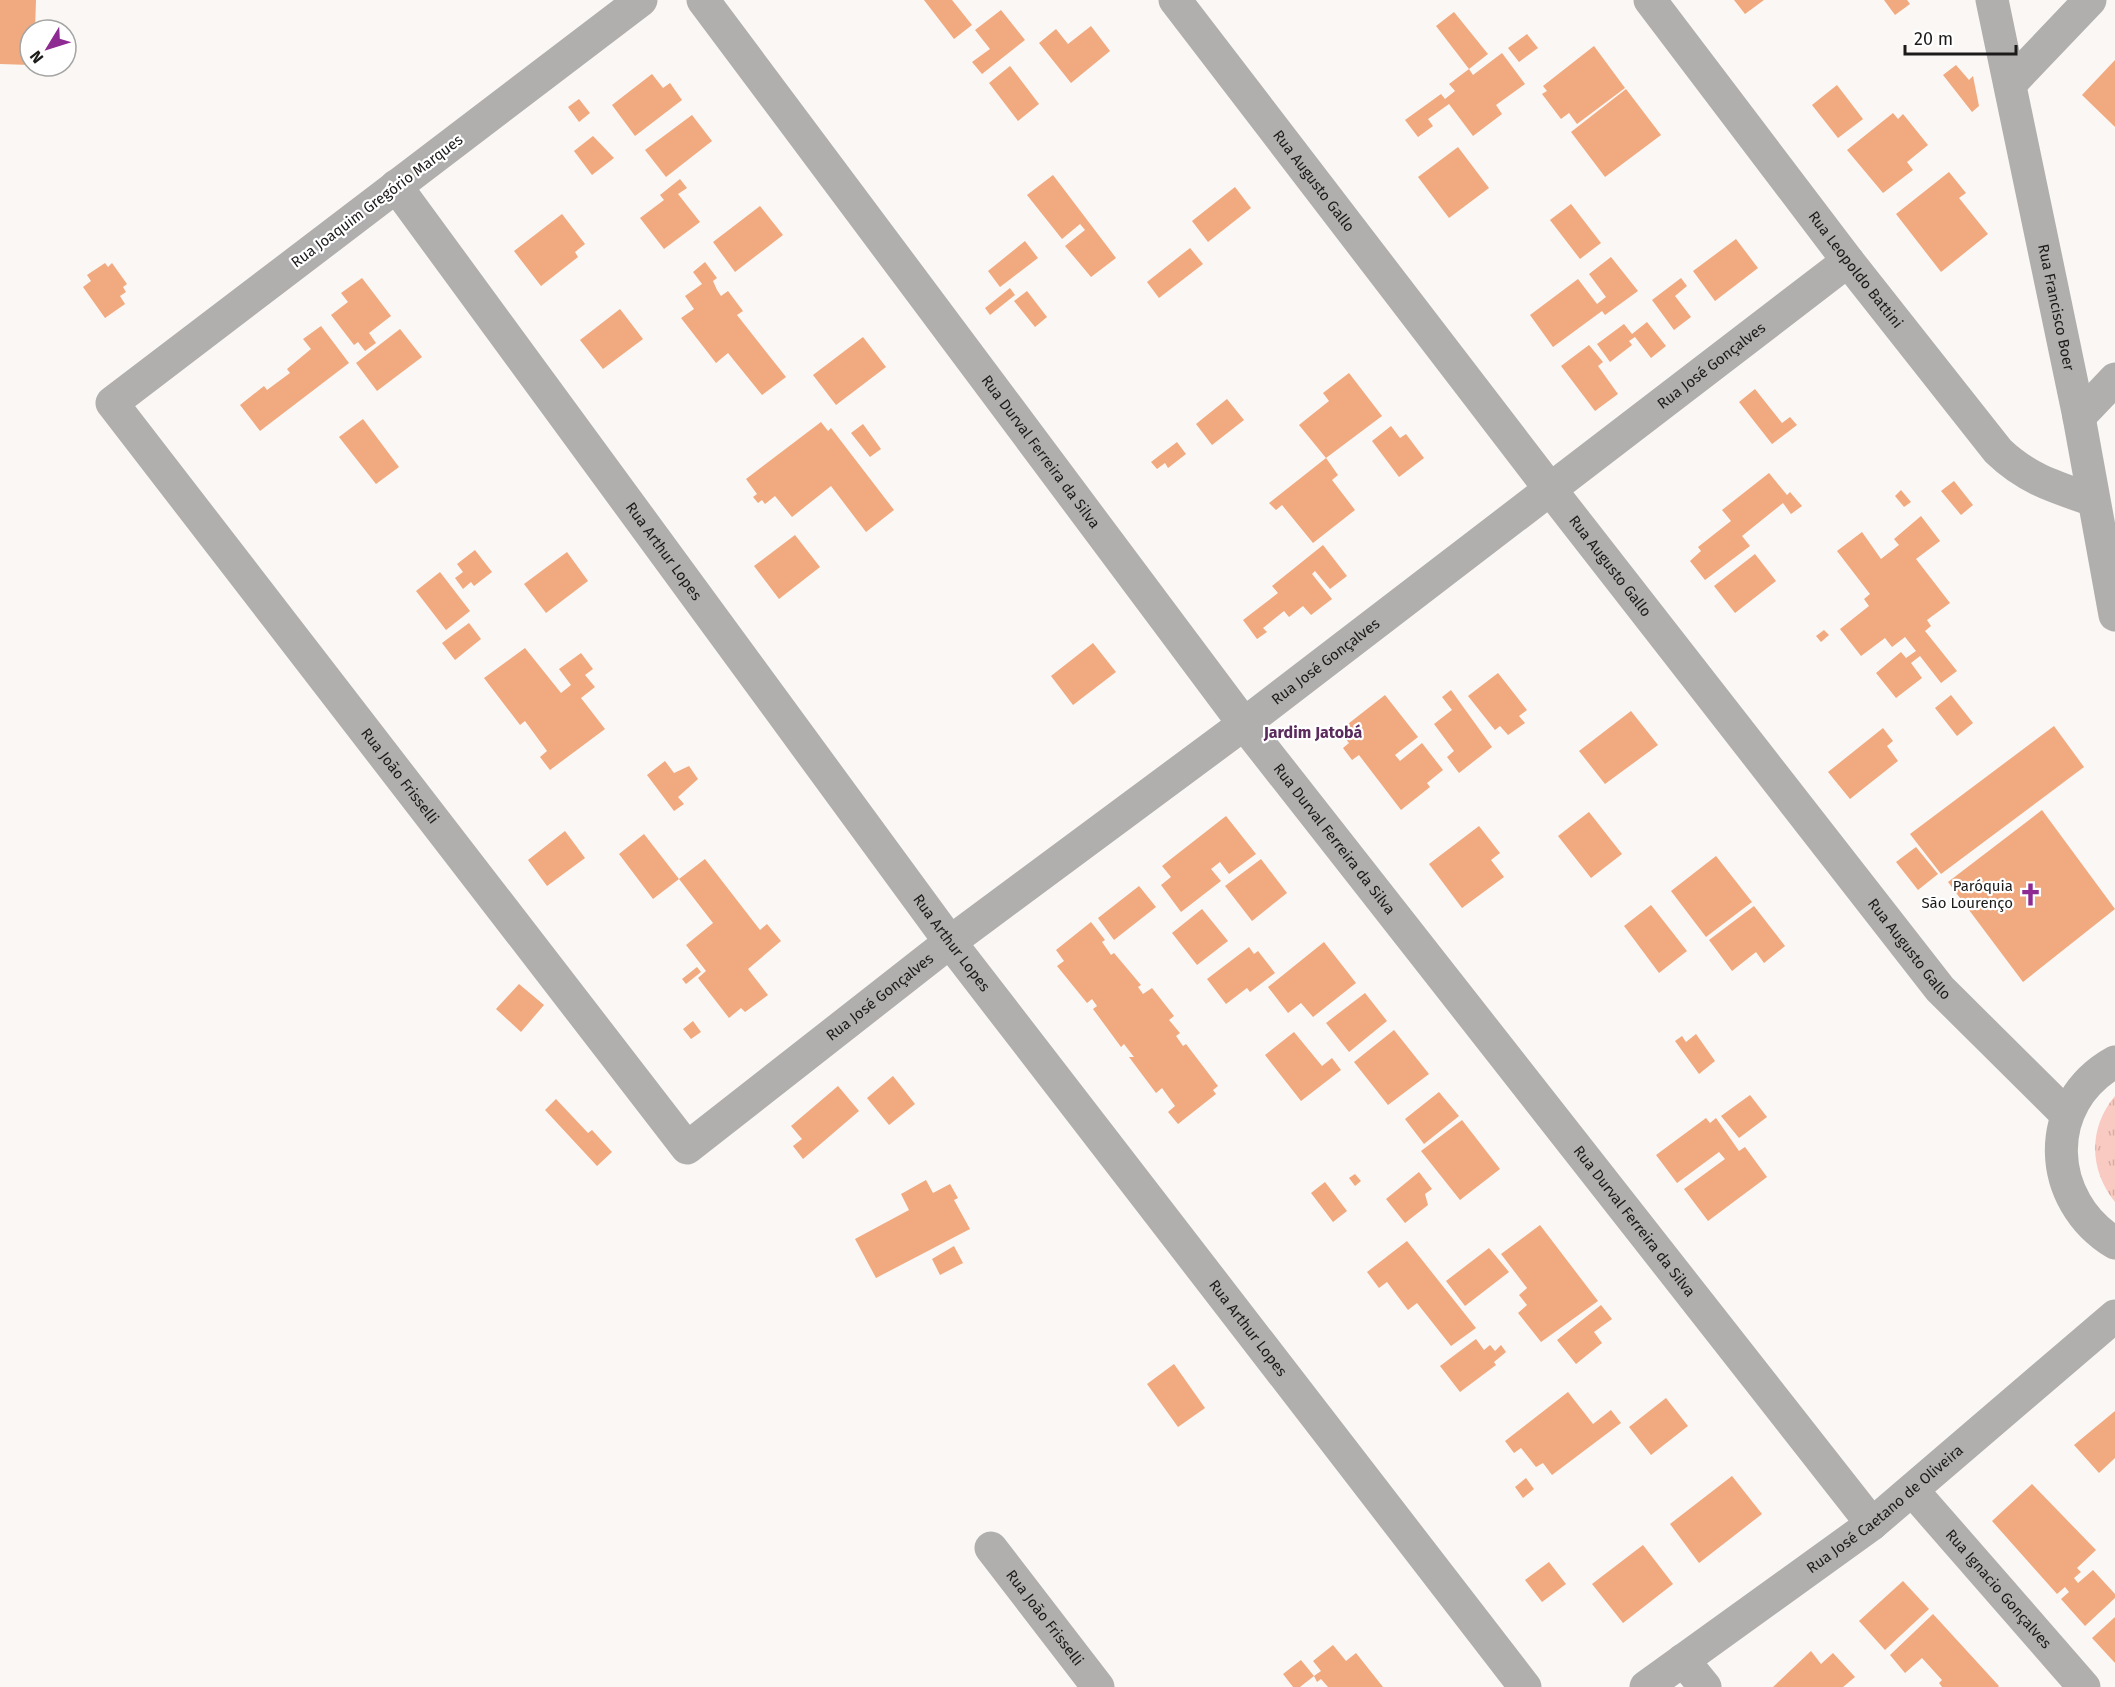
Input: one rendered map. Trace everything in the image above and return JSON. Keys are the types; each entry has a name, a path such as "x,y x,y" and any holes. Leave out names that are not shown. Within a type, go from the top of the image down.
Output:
{"street":[{"name":"Rua Joaquim Gregório Marques","path":"112,403 641,0"},
{"name":"Rua Durval Ferreira da Silva","path":"703,0 1244,724 1872,1524"},
{"name":"Rua Augusto Gallo","path":"1174,0 1550,489 1940,989 2067,1115"},
{"name":"Rua Leopoldo Battini","path":"1650,0 1848,261 1998,451 2010,463 2037,480 2093,500"},
{"name":"Rua Francisco Boer","path":"1992,0 2079,417 2115,615"},
{"path":"2010,84 2090,0"},
{"name":"Rua Arthur Lopes","path":"396,186 950,942 1525,1687"},
{"name":"Rua José Gonçalves","path":"687,1148 950,942 1244,724 1848,261"},
{"path":"2079,417 2115,380"},
{"name":"Rua João Frisselli","path":"112,403 687,1148"},
{"path":"2115,1062 2102,1069 2081,1090 2067,1115 2061,1147 2064,1179 2076,1208 2098,1233 2115,1243"},
{"name":"Rua José Caetano de Oliveira","path":"1646,1687 1872,1524 2115,1316"},
{"name":"Rua Ignacio Gonçalves","path":"1913,1491 2084,1687"},
{"name":"Rua João Frisselli","path":"992,1548 1098,1687"},
{"path":"1683,1660 1706,1687"}],"green space":[{"path":"2115,1096 2115,1202 2100,1176 2095,1149 2100,1122"}],"building":[{"path":"0,0 36,0 35,18 18,18 18,65 0,64"},
{"path":"924,0 952,0 972,25 954,39"},
{"path":"1734,0 1764,0 1745,14"},
{"path":"1884,0 1907,0 1910,4 1895,15"},
{"path":"1001,10 1025,40 982,74 972,62 990,49 975,30"},
{"path":"1454,12 1488,54 1469,69 1436,26"},
{"path":"1091,26 1110,51 1071,83 1039,43 1056,29 1068,44"},
{"path":"1527,34 1538,48 1519,62 1508,48"},
{"path":"1594,46 1625,88 1577,124 1569,113 1561,119 1542,94 1547,91 1543,86"},
{"path":"1502,53 1525,84 1496,105 1502,114 1473,136 1449,104 1428,119 1433,126 1418,137 1405,120 1441,94 1445,99 1455,91 1449,84 1469,69 1473,75"},
{"path":"2115,60 2115,127 2082,95"},
{"path":"1956,65 1969,80 1973,76 1979,106 1972,112 1943,75"},
{"path":"1010,66 1039,104 1018,121 989,83"},
{"path":"652,74 663,88 670,83 682,100 635,136 612,105"},
{"path":"1837,85 1863,119 1838,138 1812,105"},
{"path":"1626,89 1661,135 1605,177 1571,132"},
{"path":"579,99 590,113 579,122 568,107"},
{"path":"1893,113 1898,119 1903,114 1928,145 1907,162 1913,170 1883,193 1847,150"},
{"path":"692,115 712,141 666,177 645,150"},
{"path":"593,136 614,158 592,175 574,151"},
{"path":"1458,147 1489,188 1449,218 1418,177"},
{"path":"1949,172 1966,193 1959,198 1988,234 1941,272 1896,214"},
{"path":"1053,175 1116,258 1091,277 1065,246 1085,230 1080,224 1062,239 1027,195"},
{"path":"680,179 687,188 678,194 700,222 664,249 640,218 664,200 660,195"},
{"path":"1235,187 1251,208 1208,242 1192,221"},
{"path":"1571,204 1601,243 1580,259 1550,220"},
{"path":"760,206 783,235 735,272 713,242"},
{"path":"562,214 585,244 575,252 578,257 541,286 514,251"},
{"path":"1736,239 1758,268 1715,301 1693,271"},
{"path":"1025,241 1038,258 1000,287 988,271"},
{"path":"1190,248 1203,264 1159,298 1147,282"},
{"path":"1611,257 1638,291 1605,315 1602,311 1553,347 1530,315 1578,279 1597,304 1606,297 1589,274"},
{"path":"705,262 717,278 713,281 721,296 728,291 743,311 737,315 786,377 762,395 728,353 716,363 681,318 694,309 685,296 702,284 693,272"},
{"path":"105,263 108,267 112,263 127,284 123,287 126,292 120,296 125,304 105,318 83,287 91,281 87,275"},
{"path":"362,278 391,316 369,333 376,343 365,351 358,342 354,345 331,315 348,302 341,293"},
{"path":"1681,278 1687,286 1675,296 1691,317 1674,330 1652,300"},
{"path":"1010,288 1015,295 990,315 985,308"},
{"path":"1027,291 1047,317 1035,327 1014,301"},
{"path":"620,309 643,339 603,369 580,340"},
{"path":"1647,322 1666,346 1651,358 1635,337 1629,341 1632,345 1610,362 1597,344 1624,324 1632,334"},
{"path":"321,326 349,363 260,431 240,405 264,386 267,390 290,373 287,369 311,349 303,339"},
{"path":"400,329 422,357 377,391 356,363"},
{"path":"863,337 886,367 836,405 813,375"},
{"path":"1589,345 1603,362 1598,366 1618,394 1595,411 1561,366"},
{"path":"1349,373 1382,416 1326,458 1299,425 1329,401 1323,393"},
{"path":"1755,389 1782,423 1790,417 1797,425 1772,444 1739,402"},
{"path":"1227,399 1244,420 1212,445 1196,424"},
{"path":"363,419 399,467 376,484 339,437"},
{"path":"821,422 828,431 831,428 894,510 866,532 831,486 792,517 775,496 765,504 762,500 758,503 753,497 757,494 746,479"},
{"path":"863,424 881,449 870,457 851,433"},
{"path":"1391,426 1400,438 1406,434 1424,458 1399,477 1372,441"},
{"path":"1177,442 1186,454 1168,468 1165,463 1157,469 1151,462"},
{"path":"1326,458 1338,475 1332,480 1355,510 1313,543 1282,505 1276,510 1269,503"},
{"path":"1769,473 1787,495 1790,492 1802,506 1791,514 1783,503 1742,536 1750,546 1705,580 1690,561 1701,551 1698,547 1731,521 1722,510"},
{"path":"1954,481 1973,505 1961,515 1941,491"},
{"path":"1901,490 1911,502 1904,507 1895,496"},
{"path":"1921,516 1940,541 1916,559 1950,603 1927,620 1931,626 1925,631 1957,671 1941,683 1920,656 1911,663 1922,678 1896,698 1876,673 1901,652 1906,658 1916,651 1905,637 1892,647 1885,638 1861,656 1840,629 1869,606 1864,599 1870,594 1837,551 1862,532 1881,559 1899,545 1894,539"},
{"path":"795,535 820,567 779,599 754,566"},
{"path":"1323,545 1347,576 1330,589 1315,571 1312,574 1332,599 1311,615 1303,606 1289,617 1284,611 1263,628 1267,632 1257,639 1243,620 1278,593 1272,586"},
{"path":"475,550 492,572 474,586 471,582 463,589 455,578 463,572 457,564"},
{"path":"567,552 588,581 546,613 524,584"},
{"path":"1755,554 1776,581 1735,613 1714,586"},
{"path":"440,572 470,611 446,630 416,591"},
{"path":"469,623 481,639 455,660 442,643"},
{"path":"1824,630 1829,635 1821,642 1816,636"},
{"path":"1093,643 1116,672 1073,705 1051,676"},
{"path":"525,648 561,693 571,685 559,669 581,653 593,669 585,675 595,687 581,698 605,729 550,770 540,757 547,751 525,721 520,725 484,678"},
{"path":"1498,673 1527,710 1519,716 1525,723 1508,735 1500,726 1495,730 1468,696"},
{"path":"1451,690 1492,747 1459,773 1447,757 1454,751 1434,724 1452,710 1442,697"},
{"path":"1385,695 1418,737 1395,755 1400,761 1422,743 1443,770 1427,783 1430,787 1401,810 1359,755 1352,760 1343,748 1349,743 1339,731"},
{"path":"1951,695 1973,723 1957,736 1935,708"},
{"path":"1631,711 1658,745 1605,784 1579,751"},
{"path":"2054,726 2084,767 1941,874 1910,834"},
{"path":"1883,728 1893,741 1887,746 1898,761 1850,799 1828,772"},
{"path":"665,761 674,773 689,766 698,779 678,797 684,804 674,811 647,775"},
{"name":"Paróquia São Lourenço","path":"2042,810 2115,909 2023,982 1948,882"},
{"path":"1589,812 1622,854 1591,878 1558,836"},
{"path":"1226,816 1256,854 1229,874 1220,862 1211,869 1221,881 1181,912 1161,885 1171,877 1162,866"},
{"path":"1479,826 1500,853 1491,860 1504,877 1462,908 1429,864"},
{"path":"565,831 585,858 547,886 528,860"},
{"path":"644,834 679,879 653,899 619,854"},
{"path":"1916,847 1938,874 1918,890 1896,862"},
{"path":"1716,856 1752,902 1706,937 1671,891"},
{"path":"705,859 760,930 767,924 781,941 748,969 768,995 745,1012 741,1008 729,1018 698,978 706,971 686,945 713,923 679,879"},
{"path":"1261,859 1287,893 1252,921 1225,886"},
{"path":"1139,886 1156,907 1114,940 1098,918"},
{"path":"1651,905 1687,951 1659,973 1624,926"},
{"path":"1754,906 1785,946 1764,963 1756,952 1732,971 1709,940"},
{"path":"1202,909 1228,941 1197,965 1172,933"},
{"path":"1091,922 1105,940 1102,942 1111,955 1114,953 1141,985 1138,987 1143,994 1152,988 1174,1016 1169,1020 1180,1033 1176,1036 1183,1046 1186,1044 1218,1086 1213,1090 1216,1094 1178,1124 1168,1112 1175,1106 1162,1088 1156,1093 1129,1057 1134,1057 1124,1044 1121,1047 1093,1009 1097,1006 1092,999 1087,1003 1057,966 1064,961 1056,950"},
{"path":"1324,942 1356,983 1313,1017 1301,1003 1288,1013 1268,987"},
{"path":"1249,947 1254,954 1258,951 1275,973 1250,992 1247,988 1226,1004 1207,979"},
{"path":"697,967 701,972 686,984 682,979"},
{"path":"519,984 544,1005 521,1032 496,1009"},
{"path":"1365,993 1387,1021 1349,1052 1326,1023"},
{"path":"693,1021 701,1032 691,1039 683,1029"},
{"path":"1394,1030 1429,1074 1388,1105 1354,1062"},
{"path":"1294,1032 1322,1066 1332,1058 1341,1070 1301,1101 1265,1055"},
{"path":"1696,1034 1715,1061 1699,1074 1675,1041 1682,1036 1686,1042"},
{"path":"893,1076 915,1104 889,1125 867,1098"},
{"path":"838,1086 859,1111 803,1159 793,1146 802,1139 791,1126"},
{"path":"1439,1092 1459,1116 1424,1144 1405,1119"},
{"path":"1750,1095 1767,1117 1739,1138 1721,1116"},
{"path":"556,1099 588,1133 592,1130 612,1152 597,1166 545,1110"},
{"path":"1706,1118 1710,1123 1716,1118 1739,1151 1745,1147 1767,1177 1708,1221 1684,1189 1725,1159 1719,1152 1677,1183 1656,1155"},
{"path":"1462,1120 1500,1169 1460,1200 1421,1151"},
{"path":"1419,1172 1432,1189 1425,1194 1428,1205 1405,1223 1386,1199"},
{"path":"1355,1174 1361,1181 1355,1186 1349,1178"},
{"path":"926,1180 933,1193 950,1184 958,1198 954,1200 970,1229 876,1278 855,1239 909,1210 901,1194"},
{"path":"1325,1182 1347,1211 1333,1222 1311,1193"},
{"path":"1540,1225 1598,1301 1541,1342 1518,1313 1527,1305 1519,1295 1527,1288 1501,1254"},
{"path":"1407,1241 1476,1328 1451,1346 1417,1303 1408,1310 1387,1282 1379,1288 1367,1272"},
{"path":"954,1246 963,1263 940,1275 932,1259"},
{"path":"1489,1248 1509,1272 1465,1306 1446,1281"},
{"path":"1601,1305 1612,1319 1594,1332 1602,1343 1576,1364 1557,1340"},
{"path":"1476,1339 1484,1350 1490,1345 1495,1351 1501,1345 1506,1352 1494,1362 1496,1365 1460,1392 1440,1366"},
{"path":"1174,1364 1205,1408 1178,1427 1147,1384"},
{"path":"1568,1392 1593,1424 1611,1410 1621,1423 1552,1475 1543,1463 1536,1467 1521,1448 1514,1453 1505,1441"},
{"path":"1666,1398 1688,1426 1651,1455 1629,1427"},
{"path":"2115,1411 2115,1458 2099,1473 2074,1445"},
{"path":"1732,1476 1762,1514 1699,1563 1670,1524"},
{"path":"1526,1478 1534,1489 1523,1498 1515,1487"},
{"path":"2032,1484 2096,1550 2077,1568 2081,1572 2074,1578 2078,1583 2093,1570 2115,1594 2115,1598 2085,1626 2061,1599 2069,1592 2065,1587 2057,1594 1992,1521"},
{"path":"1643,1545 1673,1584 1623,1623 1592,1584"},
{"path":"1549,1562 1566,1584 1542,1602 1525,1580"},
{"path":"1903,1581 1929,1609 1885,1650 1859,1621"},
{"path":"1933,1614 1998,1687 1942,1687 1939,1683 1942,1680 1922,1658 1905,1673 1890,1655"},
{"path":"2115,1617 2115,1663 2092,1638"},
{"path":"1333,1645 1346,1661 1356,1653 1383,1687 1328,1687 1321,1679 1317,1682 1314,1676 1321,1671 1313,1661"},
{"path":"1811,1651 1821,1664 1833,1653 1855,1677 1843,1687 1773,1687"},
{"path":"1301,1660 1314,1676 1300,1687 1293,1687 1283,1674"}],"place":[{"name":"Paróquia São Lourenço","path":"2031,895"}],"district":[{"name":"Jardim Jatobá","path":"1313,732"}]}
